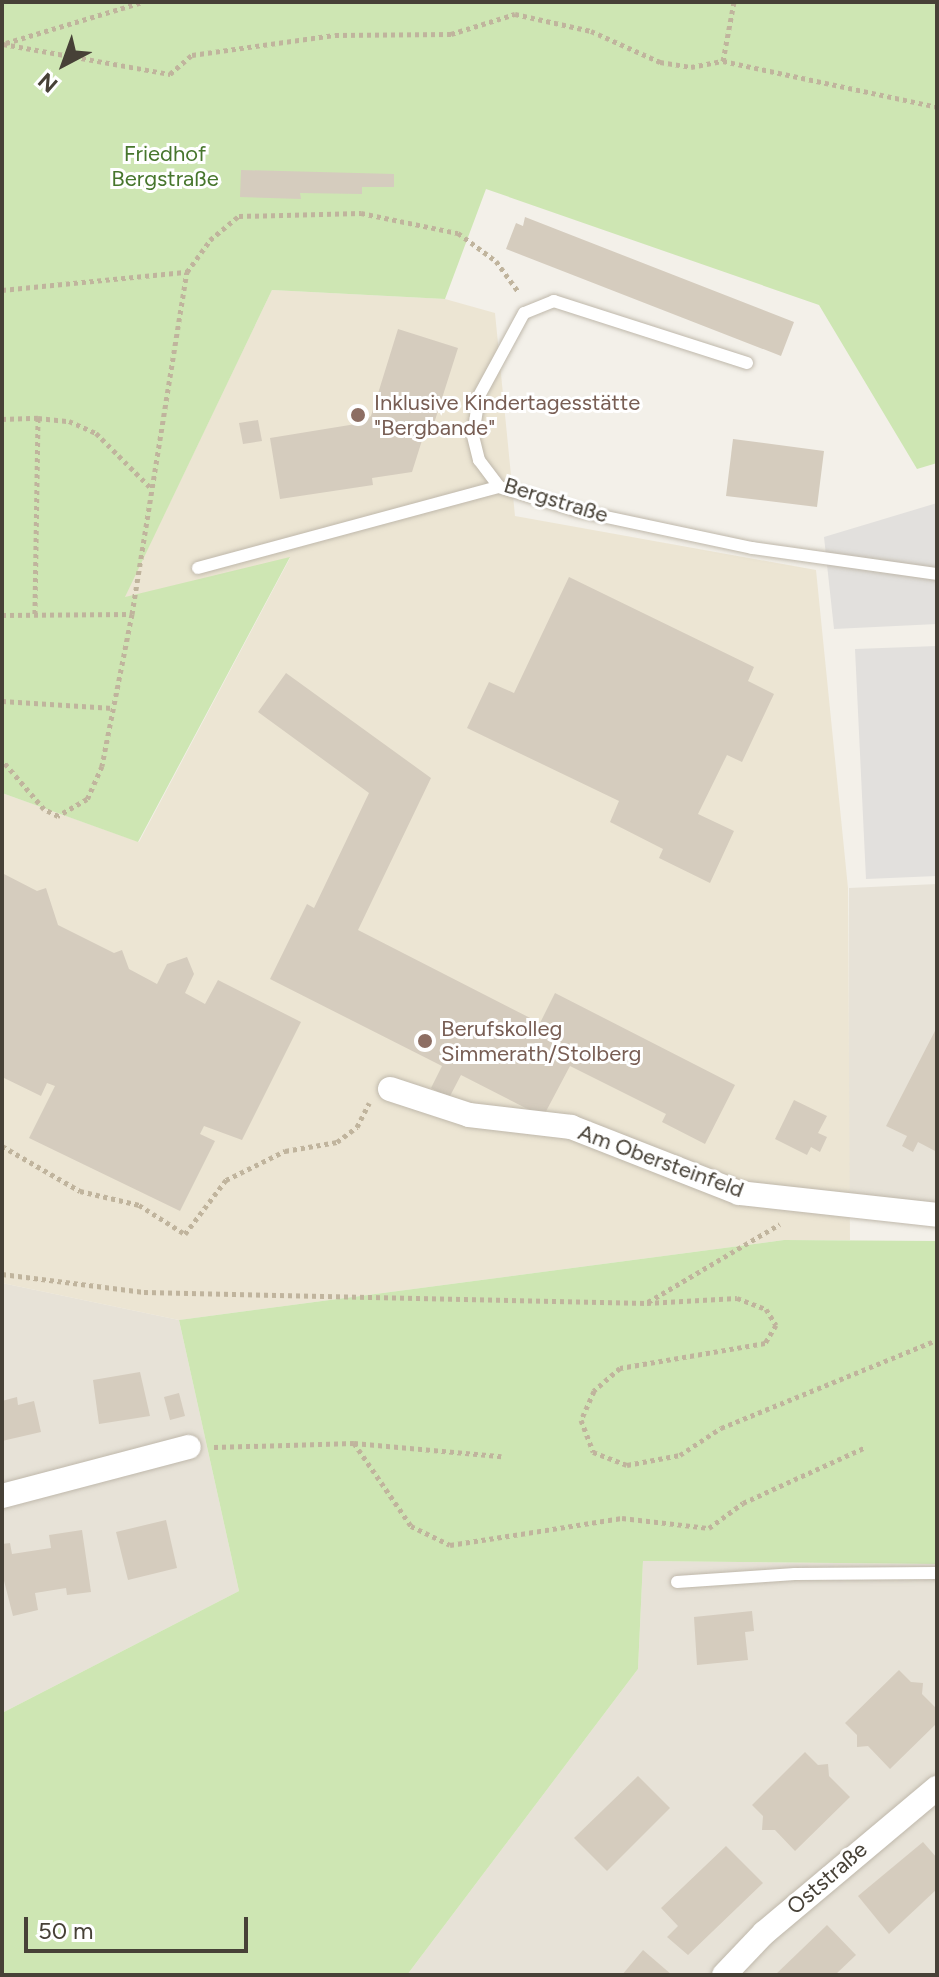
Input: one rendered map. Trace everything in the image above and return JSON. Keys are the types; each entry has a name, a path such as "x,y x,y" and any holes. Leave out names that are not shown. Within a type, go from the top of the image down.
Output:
{"street":[{"name":"Am Obersteinfeld","path":"390,1089 469,1115 571,1127 739,1193 937,1215"},
{"path":"2,1496 189,1447"},
{"name":"Oststraße","path":"724,1975 775,1923 937,1788"}],"lane":[{"path":"531,310 554,301 747,363"},
{"name":"Bergstraße","path":"531,310 509,335 479,396 473,436 479,460 499,487 578,511 752,548 937,574"},
{"path":"198,568 499,487"},
{"path":"677,1582 795,1574 937,1573"}],"path":[{"path":"107,2 113,10"},
{"path":"3,44 143,2"},
{"path":"723,61 734,2"},
{"path":"3,44 170,74 192,55 335,35 451,34 515,14 591,31 660,62 691,67 723,61 937,107"},
{"path":"2,760 44,809 58,816 75,809 87,799 102,766 132,614 187,272 210,240 239,216 361,213 458,233 496,261 531,310"},
{"path":"2,290 187,272"},
{"path":"35,615 38,418"},
{"path":"2,419 69,421 96,433 152,489"},
{"path":"2,615 132,614"},
{"path":"2,701 113,708"},
{"path":"2,1146 80,1191 139,1205 185,1234 226,1180 285,1151 337,1142 357,1127 371,1101 390,1089"},
{"path":"647,1303 817,1203"},
{"path":"2,1274 144,1292 647,1303 737,1298 766,1309 776,1325 765,1343 620,1368 594,1391 581,1420 593,1452 627,1465 680,1455 721,1428 937,1340"},
{"path":"189,1447 354,1443 501,1456"},
{"path":"354,1443 411,1526 450,1545 622,1518 709,1528 743,1503 866,1447"}],"shaded area":[{"name":"Berufskolleg Simmerath/Stolberg","path":"272,290 445,299 495,313 515,516 816,570 848,888 850,1240 784,1240 179,1320 2,1283 2,793 139,842 290,558 124,598"},
{"path":"937,503 937,624 834,629 824,537"},
{"path":"937,646 937,876 866,879 855,649"},
{"path":"937,884 937,1203 848,1194 849,888"},
{"path":"2,1283 179,1320 239,1591 2,1713"},
{"path":"643,1561 937,1564 937,1975 407,1975 638,1669"}],"green space":[{"name":"Friedhof Bergstraße","path":"2,2 937,2 937,463 917,469 819,305 486,189 445,299 272,290 125,597 290,557 138,842 2,793"},
{"path":"784,1240 937,1241 937,1564 643,1561 638,1669 407,1975 2,1975 2,1713 239,1591 179,1320"}],"building":[{"path":"241,170 394,174 394,187 362,187 362,194 300,193 301,199 240,197"},
{"path":"525,217 794,322 781,356 506,249 516,223 523,226"},
{"path":"398,329 458,348 430,436 424,434 412,472 372,478 373,485 280,499 270,438 362,423 371,416"},
{"path":"258,420 262,441 243,444 239,423"},
{"path":"733,439 824,451 817,507 726,496"},
{"path":"569,577 754,667 748,681 774,694 742,762 727,755 698,814 734,831 710,883 659,858 663,849 610,822 619,801 467,728 489,682 514,693"},
{"path":"286,673 431,778 358,930 540,1023 555,993 735,1085 705,1144 662,1122 666,1114 570,1066 543,1117 461,1075 449,1098 431,1088 442,1066 270,979 307,904 314,908 369,793 258,712"},
{"path":"2,873 37,891 46,888 58,925 114,953 122,950 129,969 157,984 167,964 187,957 194,974 185,993 205,1004 218,980 301,1022 242,1140 204,1126 200,1134 215,1141 180,1211 29,1138 55,1086 47,1083 41,1096 2,1077"},
{"path":"937,1027 937,1152 918,1142 913,1152 902,1146 907,1136 886,1126"},
{"path":"794,1100 827,1116 818,1133 827,1137 820,1152 811,1147 807,1155 775,1139"},
{"path":"140,1372 150,1416 99,1424 93,1380"},
{"path":"179,1393 185,1416 170,1420 164,1397"},
{"path":"17,1397 18,1405 34,1401 41,1432 2,1441 2,1401"},
{"path":"166,1520 177,1568 128,1580 116,1532"},
{"path":"82,1530 91,1592 67,1595 66,1588 35,1593 38,1610 13,1616 2,1573 2,1544 10,1543 12,1554 51,1548 49,1535"},
{"path":"752,1611 754,1631 745,1632 748,1660 697,1665 694,1617"},
{"path":"899,1670 911,1682 923,1683 922,1694 937,1709 937,1723 890,1769 868,1746 857,1747 857,1735 845,1723"},
{"path":"805,1752 818,1765 828,1764 829,1776 850,1797 795,1851 775,1830 762,1830 763,1816 752,1805"},
{"path":"638,1776 670,1808 607,1871 574,1838"},
{"path":"923,1842 937,1858 937,1889 889,1934 858,1896"},
{"path":"726,1846 763,1883 688,1955 667,1937 678,1926 661,1908"},
{"path":"827,1925 856,1955 835,1975 775,1975"},
{"path":"643,1950 672,1975 622,1975"}],"place":[{"name":"Inklusive Kindertagesstätte \"Bergbande\"","path":"358,415"},
{"name":"Berufskolleg Simmerath/Stolberg","path":"425,1041"}]}
